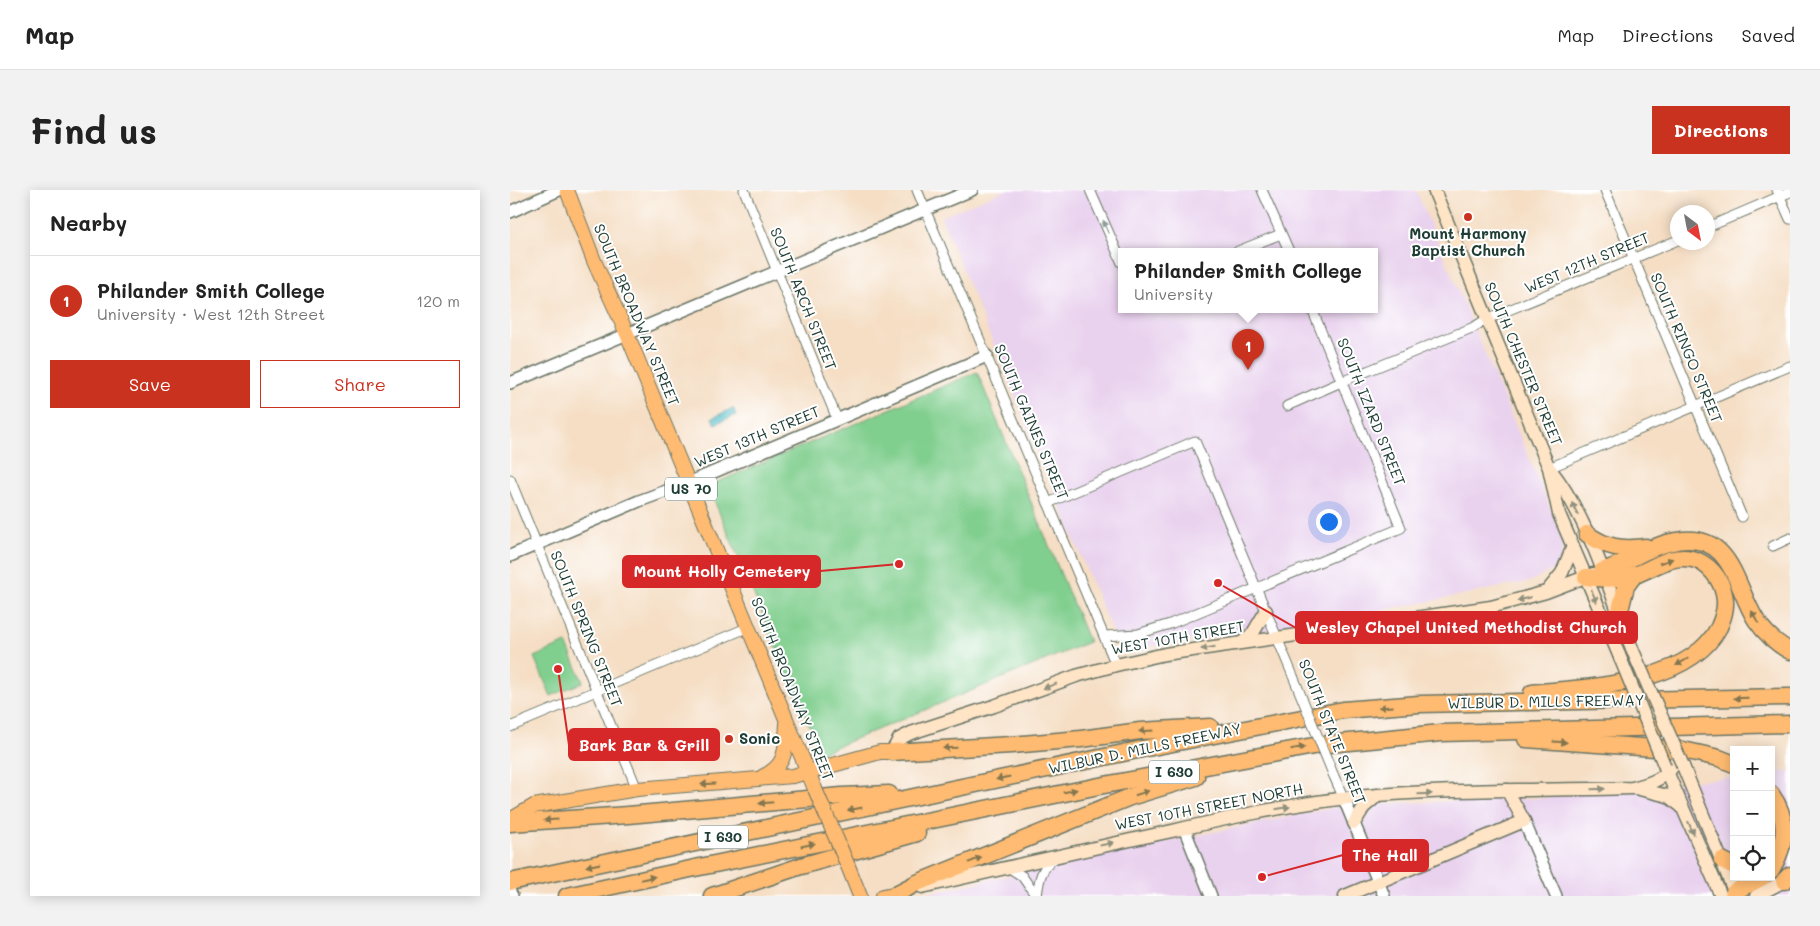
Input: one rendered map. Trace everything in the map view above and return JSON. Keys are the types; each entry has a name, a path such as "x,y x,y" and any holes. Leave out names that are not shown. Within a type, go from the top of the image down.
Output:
{"highway":[{"path":"1587,534 1600,543 1621,549 1663,545 1677,541 1707,543 1723,555 1731,565 1756,620 1776,641 1790,651"},
{"path":"1586,577 1604,575 1663,545"},
{"path":"1419,704 1602,686 1628,681 1664,670 1694,655 1712,638 1721,622 1726,603 1722,586 1709,568 1698,560 1683,558 1668,561 1617,579 1604,575"},
{"path":"1619,614 1626,586 1635,574"},
{"name":"WILBUR D. MILLS FREEWAY","path":"510,882 1265,724 1343,710 1419,704 1790,697"},
{"path":"892,752 1011,745 1081,739 1140,731 1265,724"},
{"name":"WILBUR D. MILLS FREEWAY","path":"567,896 1035,799 1273,752 1319,745 1441,733 1790,724"},
{"path":"1441,733 1683,750 1708,755 1730,763"},
{"path":"890,894 1130,797 1273,752"},
{"path":"510,822 628,816 842,796 936,792"},
{"path":"712,896 801,866 1035,799"},
{"path":"1775,802 1784,825 1784,838 1775,864"},
{"path":"1775,850 1784,838"},
{"path":"1731,895 1756,881"}],"main road":[{"name":"SOUTH BROADWAY STREET","path":"567,190 594,261 627,334 860,896"},
{"name":"SOUTH CHESTER STREET","path":"1434,190 1549,468 1559,514 1619,654 1673,765 1728,863 1731,895"},
{"name":"SOUTH CHESTER STREET","path":"1549,468 1563,484 1604,575 1673,765 1681,806 1731,895"},
{"path":"1546,592 1562,573 1573,546"},
{"name":"WEST 10TH STREET","path":"892,752 899,739 911,733 994,706 1076,676 1116,665 1165,654 1491,607 1546,592 1586,577"},
{"path":"1243,642 1253,632 1266,611"},
{"path":"755,780 772,773 782,762 785,752 788,721"},
{"path":"510,822 534,806 637,789 755,780 808,773 880,752 892,752"},
{"path":"1632,788 1644,785 1673,765"},
{"path":"1632,788 1668,796 1681,806"},
{"name":"WEST 10TH STREET NORTH","path":"890,894 1263,811 1344,799 1532,789 1632,788"},
{"path":"1524,821 1525,804 1532,789"},
{"path":"1507,790 1524,821"},
{"path":"1354,823 1364,807 1377,796"},
{"path":"1345,896 1524,821"},
{"path":"1756,896 1787,878"},
{"path":"1771,896 1787,878"}],"street":[{"path":"510,212 559,190"},
{"name":"SOUTH ARCH STREET","path":"744,190 837,419"},
{"name":"SOUTH GAINES STREET","path":"917,190 1116,665"},
{"path":"510,383 972,190"},
{"path":"1090,190 1118,254"},
{"path":"1262,190 1287,248"},
{"name":"SOUTH RINGO STREET","path":"1605,190 1742,517"},
{"path":"1715,224 1779,193 1790,192"},
{"path":"1779,193 1790,219"},
{"path":"1246,248 1281,234"},
{"name":"WEST 12TH STREET","path":"1287,406 1474,328 1487,319 1670,243"},
{"name":"SOUTH IZARD STREET","path":"1256,588 1401,528 1314,313"},
{"name":"WEST 13TH STREET","path":"510,556 639,501 688,483 987,356"},
{"path":"1549,468 1790,366"},
{"name":"SOUTH STATE STREET","path":"1048,503 1195,441 1384,896"},
{"name":"SOUTH SPRING STREET","path":"510,479 637,789"},
{"path":"1773,546 1790,538"},
{"path":"1105,636 1138,634 1154,630 1256,588"},
{"path":"510,727 749,627"},
{"path":"1524,821 1556,896"},
{"path":"1184,828 1211,896"},
{"path":"1037,896 1042,872 1049,862 1060,855"},
{"path":"1008,867 1022,876 1037,896"},
{"path":"510,892 512,896"}],"shaded area":[{"path":"1005,190 1416,190 1557,524 1562,542 1562,558 1552,570 1531,581 1417,604 1258,631 1120,651 941,217"},
{"path":"1790,771 1790,896 912,896 1346,805 1543,798 1730,777 1730,881 1775,881 1775,773"}],"green space":[{"path":"977,372 1089,642 821,753 708,486"},
{"path":"566,643 583,682 551,696 534,657"}],"water":[{"path":"733,408 736,415 715,424 712,418"}],"place":[{"name":"Mount Harmony Baptist Church","path":"1468,217"},
{"name":"Philander Smith College","path":"1248,370"},
{"name":"Mount Holly Cemetery","path":"899,564"},
{"name":"Wesley Chapel United Methodist Church","path":"1218,583"},
{"name":"Bark Bar & Grill","path":"558,669"},
{"name":"Sonic","path":"729,739"},
{"name":"The Hall","path":"1262,877"}]}
